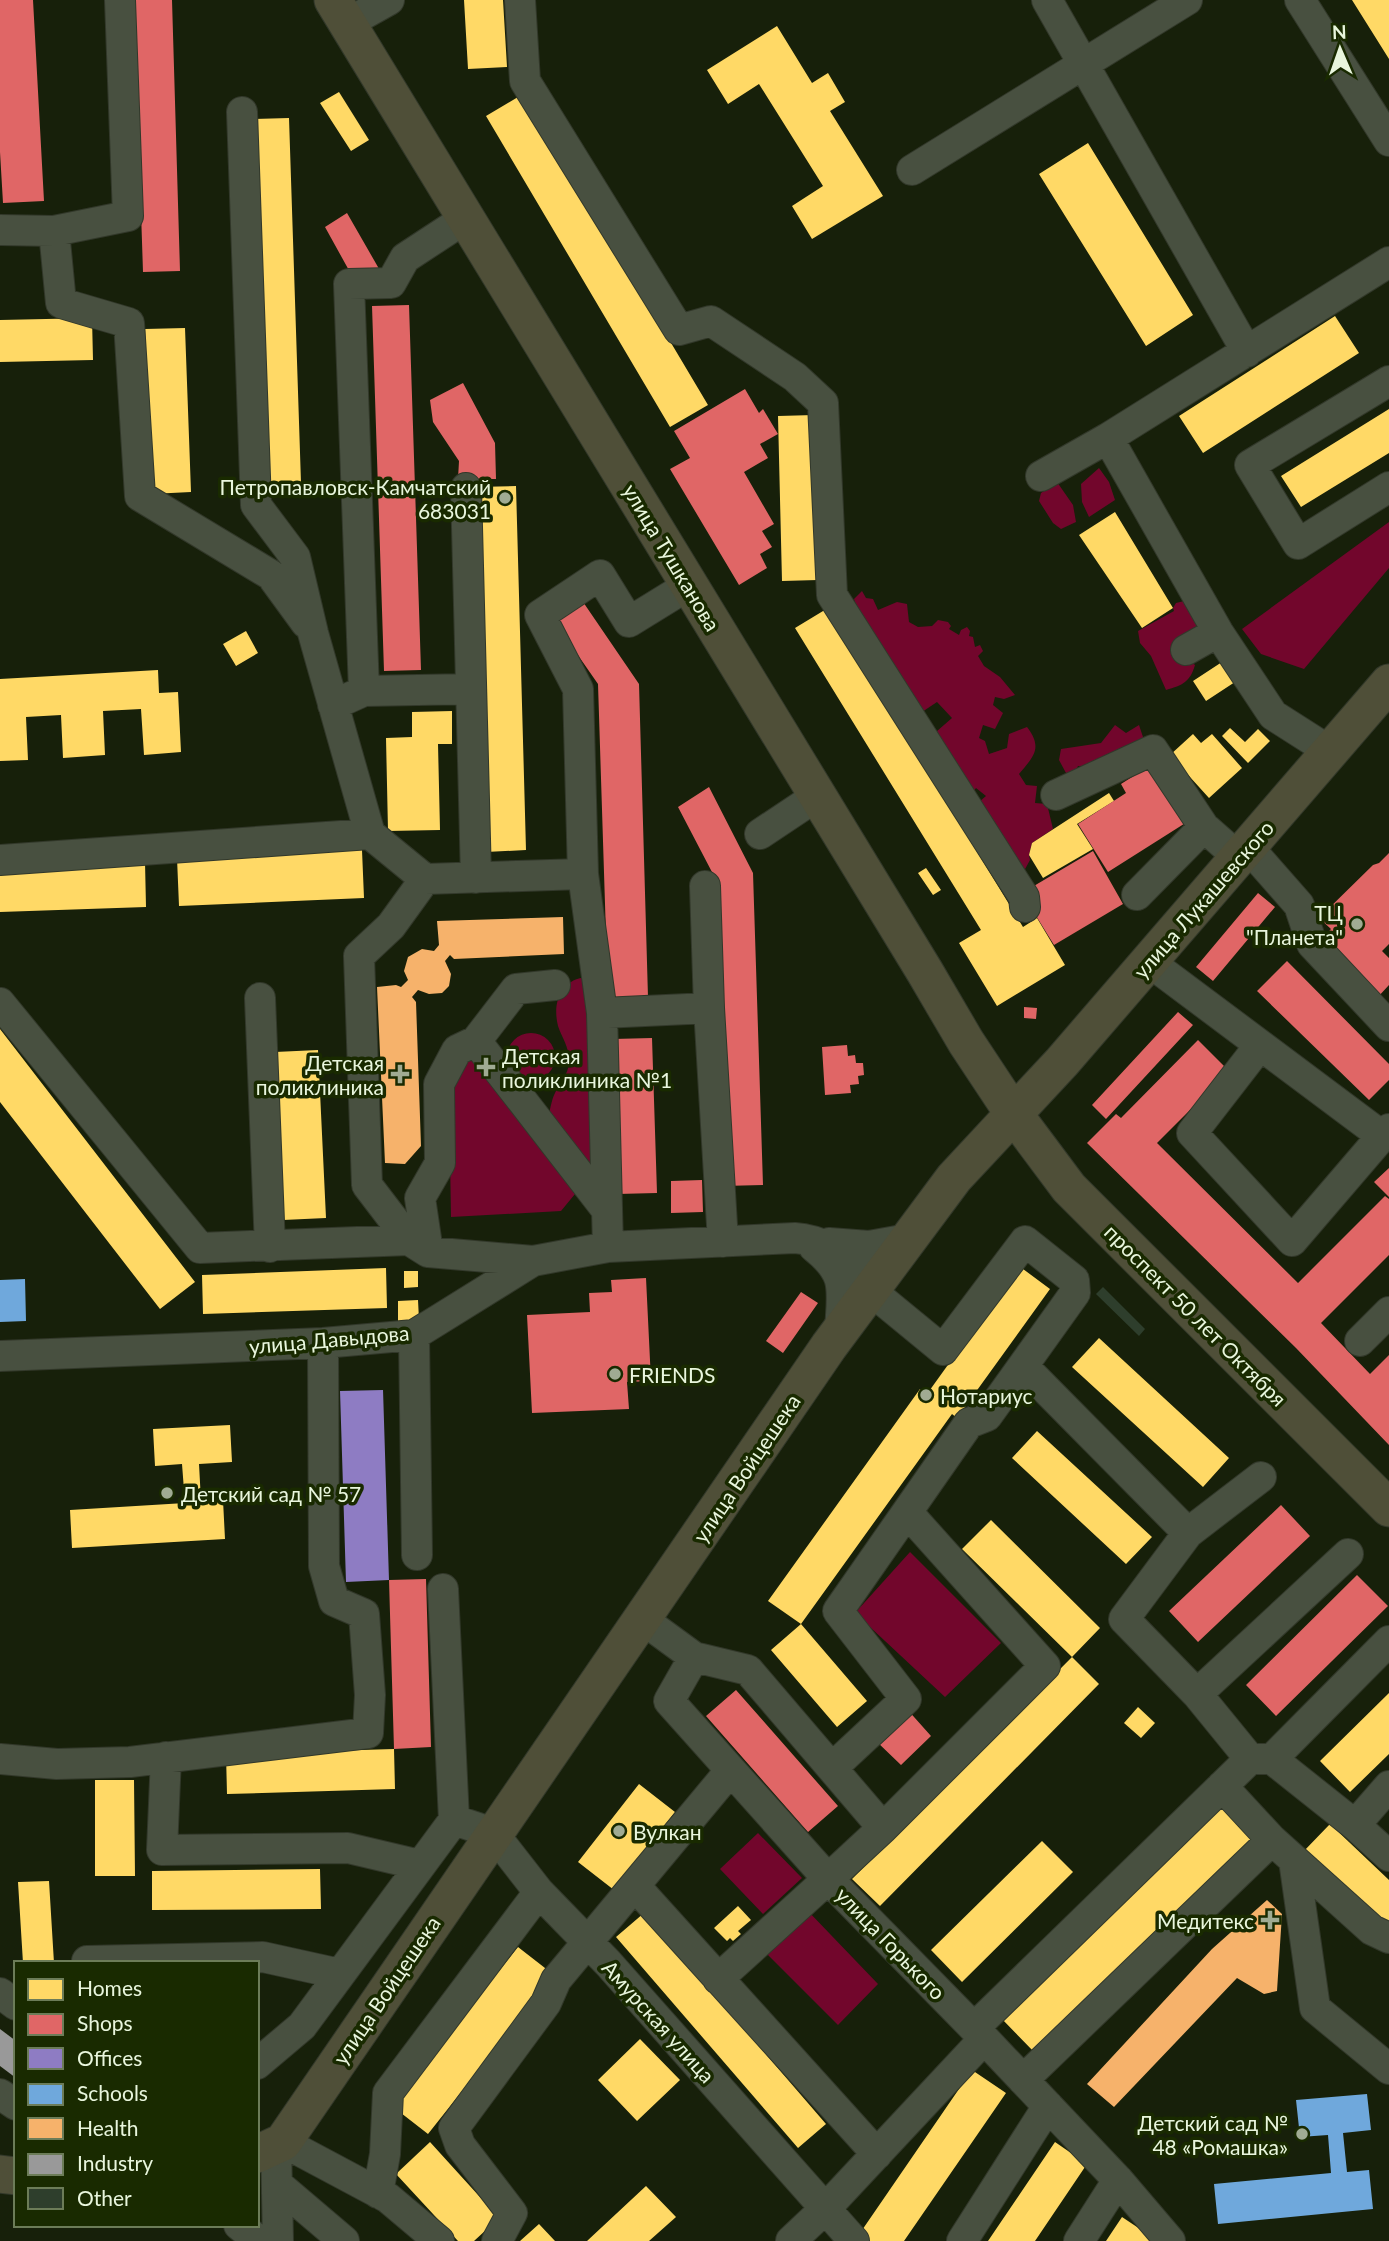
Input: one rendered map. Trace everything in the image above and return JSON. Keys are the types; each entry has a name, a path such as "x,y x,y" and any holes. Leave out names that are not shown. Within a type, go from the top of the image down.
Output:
{"main road":[{"name":"улица Тушканова","path":"341,11 965,1042 1013,1113"},
{"name":"улица Лукашевского","path":"1013,1113 1062,1062 1389,682"},
{"name":"улица Войцешека","path":"272,2146 493,1833 840,1331 960,1170 1013,1113"},
{"name":"проспект 50 лет Октября","path":"1013,1113 1069,1188 1389,1507"}],"street":[{"path":"0,230 54,231 128,216 120,0"},
{"path":"341,11 389,0"},
{"path":"520,0 525,81 679,330 711,321 795,377 823,403 832,595 1024,897 1025,908"},
{"path":"1047,0 1247,352"},
{"path":"912,170 1187,0"},
{"path":"1300,0 1389,141"},
{"path":"243,112 256,505 295,557 313,633 370,834 425,880 583,874"},
{"path":"364,691 349,284 391,283 405,258 466,218"},
{"path":"54,231 61,303 129,323 140,496 271,575 313,633"},
{"path":"1041,476 1108,438 1389,262"},
{"path":"1389,381 1250,465 1298,544 1389,487"},
{"path":"1108,438 1218,632 1273,715 1331,752"},
{"path":"466,488 475,878"},
{"path":"608,1247 601,1013 583,874 578,689 540,615 600,575 629,622 689,585"},
{"path":"1186,650 1218,632"},
{"path":"333,705 364,691 471,689"},
{"path":"1056,795 1153,750 1204,827 1243,852 1299,905 1312,944 1389,1026"},
{"path":"760,834 817,796"},
{"path":"1137,895 1204,827"},
{"path":"0,860 370,834"},
{"path":"418,1246 367,1185 359,956 391,926 425,880"},
{"path":"705,886 709,1008 723,1242"},
{"path":"1148,961 1260,1045 1386,1133 1292,1241 1192,1133 1260,1045"},
{"path":"418,1246 420,1198 440,1163 439,1084 457,1050 476,1041 516,989 555,985"},
{"path":"260,998 270,1247"},
{"path":"0,1003 200,1248 418,1246 533,1261"},
{"path":"601,1013 709,1008"},
{"path":"476,1041 606,1209"},
{"name":"улица Давыдова","path":"0,1356 323,1343 414,1335 533,1261 608,1247 809,1240 869,1246 908,1239"},
{"path":"809,1240 874,1284 943,1350 1025,1241 1074,1280 1075,1293 987,1416 969,1423 838,1611 905,1699 832,1768"},
{"path":"809,1240 807,1242 830,1260 839,1273 842,1288 840,1331"},
{"path":"1360,1341 1389,1312"},
{"path":"414,1335 417,1555"},
{"path":"0,1759 57,1764 130,1762 368,1733 370,1695 364,1614 334,1601 324,1566 323,1343"},
{"path":"1023,1366 1188,1533"},
{"path":"1261,1477 1188,1533 1124,1619 1261,1759 1355,1825 1389,1856"},
{"name":"улица Горького","path":"907,1513 1045,1666 883,1828 828,1879 1118,2180 1170,2241"},
{"path":"1197,1694 1348,1554"},
{"path":"443,1589 454,1820 493,1833"},
{"path":"642,1619 694,1657 748,1670 883,1828"},
{"path":"790,2241 826,2208 877,2154 979,2034 1222,1786 1261,1759 1389,1641"},
{"path":"694,1657 669,1701 828,1879 718,1979"},
{"path":"166,1757 162,1850 348,1848 420,1865"},
{"path":"497,2241 512,2213 460,2145 454,2127 546,2003 556,1980 730,1771"},
{"path":"1222,1786 1272,1840 1372,1930 1389,1938"},
{"path":"1355,1825 1389,1786"},
{"name":"улица Войцешека","path":"259,2062 302,2026 454,1820"},
{"name":"Амурская улица","path":"493,1833 539,1892 588,1942 826,2208"},
{"path":"1023,2080 1272,1840"},
{"path":"1294,1860 1315,2008 1389,2069"},
{"path":"635,1886 877,2154"},
{"path":"378,2193 385,2154 388,2093 539,1892"},
{"path":"87,1961 263,1957 340,1974"},
{"path":"962,2241 1048,2106"},
{"path":"272,2146 277,2184 278,2241"},
{"path":"272,2146 388,2198 439,2241"},
{"path":"1079,2241 1118,2180"},
{"path":"277,2184 344,2241"},
{"path":"826,2208 854,2241"},
{"path":"242,2227 259,2241"}],"shaded area":[{"path":"1099,468 1109,482 1115,500 1089,517 1082,502 1081,484"},
{"path":"1057,482 1073,505 1076,522 1061,529 1053,523 1039,501 1041,493"},
{"path":"1389,522 1389,568 1304,669 1261,654 1242,629"},
{"path":"862,591 866,598 873,599 878,610 897,602 907,604 909,622 918,627 932,626 938,620 948,622 951,626 949,629 959,635 961,630 967,627 975,647 980,645 983,651 978,656 984,666 1000,677 1015,695 1004,699 995,697 993,705 1003,713 995,729 983,725 979,738 985,741 989,754 1007,748 1009,734 1027,727 1035,741 1035,752 1019,774 1026,785 1037,786 1035,803 1047,804 1053,829 1032,843 1030,860 1024,871 973,807 986,796 976,788 973,792 929,738 952,718 937,702 922,712 860,618 854,599"},
{"path":"1184,601 1187,608 1197,602 1205,620 1183,638 1184,657 1195,665 1191,675 1181,684 1166,690 1151,656 1140,643 1138,631 1174,611 1176,603"},
{"path":"1115,725 1126,733 1139,725 1146,746 1088,767 1078,766 1075,772 1066,773 1059,760 1061,749 1101,743"},
{"path":"587,977 595,1173 548,1119 554,1096 569,1063 567,1048 556,1017 558,1000 560,993 571,982"},
{"path":"531,1033 548,1040 555,1057 548,1074 531,1081 514,1074 507,1057 514,1040"},
{"path":"465,1052 479,1058 575,1194 561,1211 451,1217 449,1096"},
{"path":"910,1552 1001,1643 945,1697 855,1613"},
{"path":"758,1833 802,1878 763,1914 720,1869"},
{"path":"807,1910 878,1984 838,2025 765,1952"}],"building: Homes":[{"path":"464,0 503,0 507,67 468,69"},
{"path":"1352,0 1389,0 1389,59"},
{"path":"777,26 812,83 828,73 845,102 830,111 883,196 812,239 792,206 823,186 759,84 728,104 707,70"},
{"path":"339,92 369,140 351,151 320,103"},
{"path":"523,94 708,405 670,427 486,116"},
{"path":"289,118 301,483 263,485 252,119"},
{"path":"1088,143 1193,315 1146,346 1039,174"},
{"path":"1335,316 1359,353 1203,453 1179,416"},
{"path":"92,318 93,360 0,362 0,320"},
{"path":"185,328 191,492 151,494 145,329"},
{"path":"1389,409 1389,453 1301,507 1281,476"},
{"path":"814,415 818,580 782,581 778,416"},
{"path":"516,486 526,850 486,852 475,487"},
{"path":"1115,512 1173,608 1142,628 1079,535"},
{"path":"828,608 1023,927 1037,918 1065,965 997,1006 959,943 981,930 795,628"},
{"path":"246,631 258,653 236,666 223,644"},
{"path":"1222,662 1235,682 1206,701 1193,681"},
{"path":"158,670 159,693 178,692 181,752 144,755 141,709 103,711 105,755 63,758 61,715 26,717 28,760 0,761 0,679"},
{"path":"452,711 452,744 438,744 440,830 388,831 386,738 412,737 412,712"},
{"path":"1230,728 1245,742 1258,729 1270,741 1248,763 1222,736"},
{"path":"1193,734 1201,743 1212,734 1242,768 1209,798 1170,755"},
{"path":"1109,793 1114,801 1077,824 1093,849 1043,878 1029,855 1032,843"},
{"path":"362,850 364,898 179,906 177,858"},
{"path":"145,862 146,907 0,912 0,868"},
{"path":"926,868 941,890 933,895 918,873"},
{"path":"0,1029 195,1282 160,1309 0,1102"},
{"path":"318,1050 326,1218 283,1220 275,1052"},
{"path":"1019,1266 1050,1289 957,1418 952,1414 801,1624 768,1601 920,1389 927,1394"},
{"path":"386,1268 387,1308 203,1314 202,1275"},
{"path":"404,1271 418,1271 418,1287 404,1288"},
{"path":"418,1300 419,1320 398,1321 398,1301"},
{"path":"1099,1338 1229,1458 1203,1487 1072,1367"},
{"path":"230,1425 232,1462 199,1464 201,1501 223,1500 225,1539 72,1548 70,1510 185,1503 182,1464 155,1466 153,1429"},
{"path":"1037,1431 1152,1537 1126,1564 1012,1458"},
{"path":"991,1520 1100,1628 1072,1657 962,1549"},
{"path":"801,1624 867,1701 837,1727 771,1650"},
{"path":"1072,1657 1099,1684 880,1906 852,1879"},
{"path":"1389,1693 1389,1754 1350,1792 1320,1761"},
{"path":"1138,1707 1155,1723 1141,1738 1124,1723"},
{"path":"394,1749 395,1789 227,1794 226,1754"},
{"path":"95,1780 134,1780 135,1876 95,1876"},
{"path":"639,1784 675,1812 614,1890 578,1862"},
{"path":"1228,1801 1261,1836 1035,2053 1001,2018"},
{"path":"1330,1824 1389,1880 1389,1930 1303,1852"},
{"path":"1042,1841 1073,1872 962,1982 931,1950"},
{"path":"320,1869 321,1909 152,1910 152,1871"},
{"path":"49,1881 54,1961 23,1961 18,1882"},
{"path":"738,1906 751,1920 738,1931 741,1934 733,1941 730,1938 727,1941 714,1928"},
{"path":"644,1913 826,2124 798,2148 616,1937"},
{"path":"518,1947 554,1975 428,2134 392,2106"},
{"path":"640,2039 680,2080 637,2121 598,2080"},
{"path":"972,2070 1006,2093 904,2241 865,2241 858,2236"},
{"path":"430,2142 499,2218 474,2241 458,2241 396,2174"},
{"path":"1055,2142 1087,2164 1035,2241 988,2241"},
{"path":"646,2186 676,2217 649,2241 587,2241"},
{"path":"1122,2217 1158,2241 1106,2241"},
{"path":"539,2224 555,2241 520,2241"}],"building: Shops":[{"path":"0,0 33,0 44,201 3,203 0,152"},
{"path":"134,0 172,0 180,271 143,272"},
{"path":"347,213 382,274 362,274 358,269 351,274 325,227"},
{"path":"409,305 421,670 384,671 372,306"},
{"path":"463,383 495,443 496,479 458,479 459,461 433,422 430,400"},
{"path":"745,389 759,413 763,409 778,434 760,444 768,458 744,472 774,524 762,531 772,547 760,554 767,568 739,585 670,469 690,458 674,431"},
{"path":"579,596 639,684 648,997 608,998 598,684 550,615"},
{"path":"1151,765 1187,822 1108,872 1078,824 1126,793 1121,784"},
{"path":"709,787 753,873 763,1185 723,1186 713,874 678,807"},
{"path":"1093,851 1123,904 1054,945 1022,893"},
{"name":"ТЦ \"Планета\"","path":"1389,853 1389,944 1382,951 1389,958 1389,985 1377,998 1320,941 1331,929 1319,918"},
{"path":"1258,893 1275,907 1213,981 1196,967"},
{"path":"1287,961 1389,1064 1389,1080 1369,1100 1257,991"},
{"path":"1024,1007 1037,1008 1036,1019 1024,1018"},
{"path":"1178,1012 1193,1025 1106,1119 1092,1105"},
{"path":"652,1038 657,1193 617,1194 613,1039"},
{"path":"1198,1040 1229,1071 1157,1143 1298,1283 1385,1196 1389,1199 1389,1255 1321,1323 1370,1374 1389,1355 1389,1445 1296,1348 1087,1143 1116,1114 1121,1118"},
{"path":"847,1045 848,1056 855,1055 856,1063 863,1063 864,1075 858,1076 859,1084 850,1085 851,1093 825,1095 822,1047"},
{"path":"1389,1168 1389,1197 1374,1182"},
{"path":"702,1180 703,1212 671,1213 671,1181"},
{"path":"646,1278 651,1381 627,1382 629,1409 532,1413 527,1315 590,1312 589,1293 612,1292 611,1280"},
{"path":"801,1292 818,1303 783,1353 766,1341"},
{"path":"1281,1505 1310,1536 1198,1642 1169,1611"},
{"path":"1357,1575 1388,1606 1276,1716 1246,1685"},
{"path":"426,1579 431,1747 394,1749 389,1580"},
{"path":"736,1690 838,1806 808,1832 706,1716"},
{"path":"906,1708 931,1736 901,1765 875,1740"}],"building: Offices":[{"path":"383,1390 389,1580 346,1582 340,1391"}],"building: Schools":[{"path":"25,1279 26,1321 0,1322 0,1280"},
{"path":"1367,2094 1371,2130 1343,2133 1347,2172 1369,2170 1373,2209 1218,2224 1214,2184 1331,2173 1328,2135 1300,2137 1296,2100"}],"building: Health":[{"name":"Детская поликлиника","path":"563,917 564,954 454,959 450,955 445,961 451,974 449,986 442,993 429,994 418,990 412,997 416,1002 421,1146 405,1164 385,1163 377,987 401,987 408,980 404,971 408,957 422,949 434,951 439,945 437,921"},
{"path":"1267,1900 1282,1914 1277,1991 1264,1994 1237,1978 1114,2107 1087,2084 1212,1949"}],"building: Industry":[{"path":"0,2029 14,2040 14,2076 0,2066"}],"building: Other":[{"path":"1103,1287 1145,1329 1139,1336 1096,1294"}],"place":[{"name":"Петропавловск-Камчатский 683031","path":"505,498"},
{"name":"ТЦ \"Планета\"","path":"1357,924"},
{"name":"Детская поликлиника №1","path":"486,1067"},
{"name":"Детская поликлиника","path":"400,1074"},
{"name":"FRIENDS","path":"615,1374"},
{"name":"Нотариус","path":"926,1395"},
{"name":"Детский сад № 57","path":"167,1493"},
{"name":"Вулкан","path":"619,1831"},
{"name":"Медитекс","path":"1270,1920"},
{"name":"Детский сад № 48 «Ромашка»","path":"1302,2134"}]}
